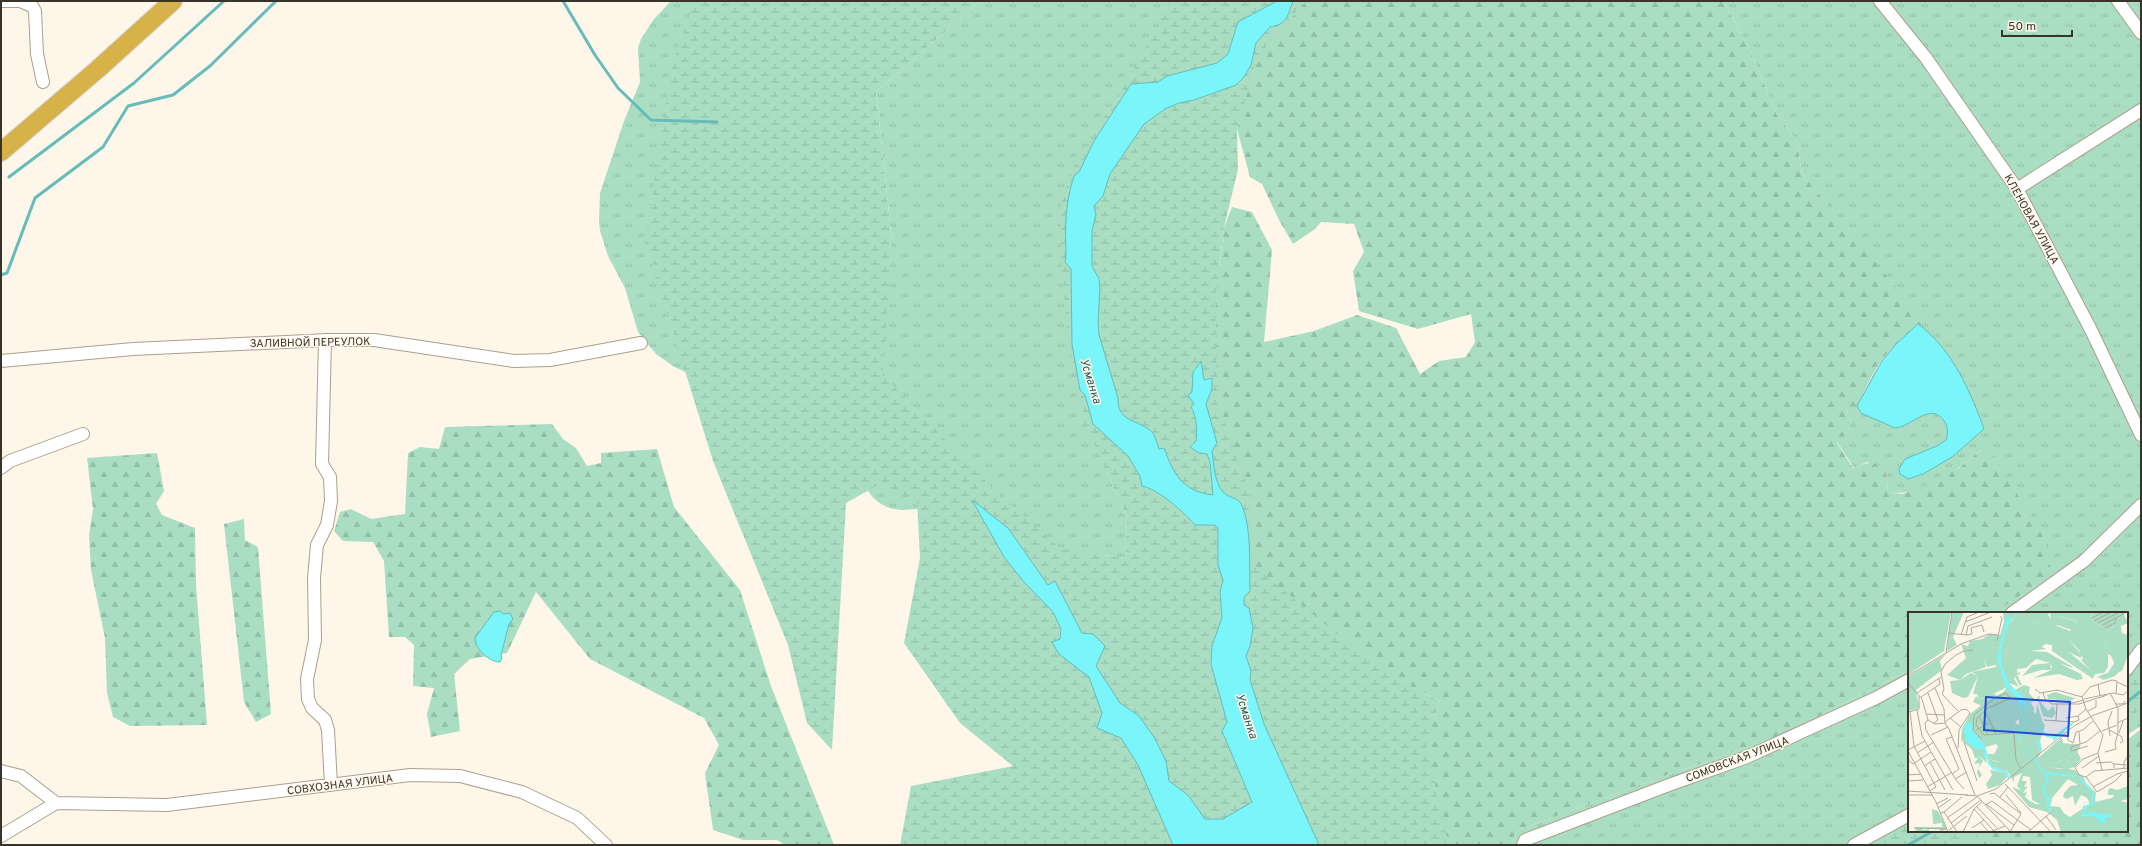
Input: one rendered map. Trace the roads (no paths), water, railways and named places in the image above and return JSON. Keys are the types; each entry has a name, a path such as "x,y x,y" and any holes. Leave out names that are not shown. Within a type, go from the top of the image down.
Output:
{"highway":[{"path":"1,152 98,69 173,1"}],"street":[{"path":"1,1 20,1 32,6 34,11 38,54 43,82"},
{"name":"КЛЕНОВАЯ УЛИЦА","path":"1880,1 1926,58 2017,189 2092,330 2141,435"},
{"path":"2118,1 2141,33"},
{"path":"2017,189 2141,110"},
{"path":"325,340 322,464 330,477 332,501 327,525 318,545 314,578 315,640 307,679 308,699 312,708 325,720 328,730 331,785"},
{"name":"ЗАЛИВНОЙ ПЕРЕУЛОК","path":"1,361 132,349 325,340 374,340 514,361 550,360 641,343"},
{"path":"1,468 10,462 84,434"},
{"path":"2013,612 2084,561 2141,505"},
{"path":"2128,668 2141,650"},
{"name":"СОМОВСКАЯ УЛИЦА","path":"1523,845 1524,840 1560,828 1778,745 1876,698 1908,681"},
{"path":"1,771 21,776 56,803 1,836"},
{"name":"СОВХОЗНАЯ УЛИЦА","path":"56,803 166,805 410,775 460,776 522,792 577,818 606,845"},
{"path":"1854,845 1908,816"},
{"name":"СОМОВСКАЯ УЛИЦА","path":"1540,845 1547,836 1560,828"}],"water":[{"name":"Усманка","path":"1277,1 1293,1 1284,21 1276,26 1270,27 1256,43 1251,65 1244,77 1236,85 1194,100 1179,103 1165,109 1144,124 1110,174 1103,196 1094,206 1096,214 1092,231 1092,266 1099,279 1099,335 1118,398 1118,406 1120,411 1128,418 1152,431 1159,449 1164,448 1176,474 1181,480 1194,490 1213,495 1210,462 1207,454 1199,453 1190,447 1196,441 1196,428 1191,407 1194,404 1188,395 1192,392 1193,372 1201,361 1204,380 1212,378 1212,389 1206,404 1217,443 1212,451 1216,478 1223,492 1236,499 1242,506 1249,536 1250,591 1244,597 1244,605 1249,608 1253,628 1250,646 1246,656 1251,671 1250,680 1264,724 1319,845 1173,845 1138,765 1121,738 1097,728 1102,713 1089,677 1059,654 1052,642 1060,639 1061,629 1053,612 1024,582 1004,557 972,500 1008,528 1048,585 1055,581 1082,633 1093,634 1105,646 1096,666 1120,703 1139,716 1154,737 1166,761 1169,781 1188,795 1205,819 1223,819 1252,802 1222,731 1227,722 1211,664 1212,646 1222,618 1220,592 1223,580 1218,565 1218,528 1215,525 1195,525 1163,496 1142,486 1140,476 1128,456 1093,424 1085,395 1080,390 1072,344 1071,269 1065,262 1066,226 1067,206 1074,176 1079,172 1094,141 1131,84 1158,82 1167,76 1217,63 1228,54 1238,22"},
{"path":"1918,324 1939,343 1948,354 1969,391 1984,429 1952,457 1923,474 1908,479 1900,474 1899,469 1905,459 1937,446 1946,440 1947,426 1945,422 1940,416 1928,414 1921,416 1901,427 1895,428 1861,413 1857,406 1882,361 1896,344"},
{"path":"500,611 503,614 510,613 513,619 509,624 500,662 491,660 483,654 477,646 475,638 494,612"}],"waterway":[{"path":"9,177 134,83 224,1"},
{"path":"1,275 7,273 35,198 103,147 128,106 173,95 210,66 276,1"},
{"path":"563,1 595,55 618,88 651,120 717,122"},
{"path":"2128,701 2141,691"},
{"path":"1908,845 1931,832"}]}
